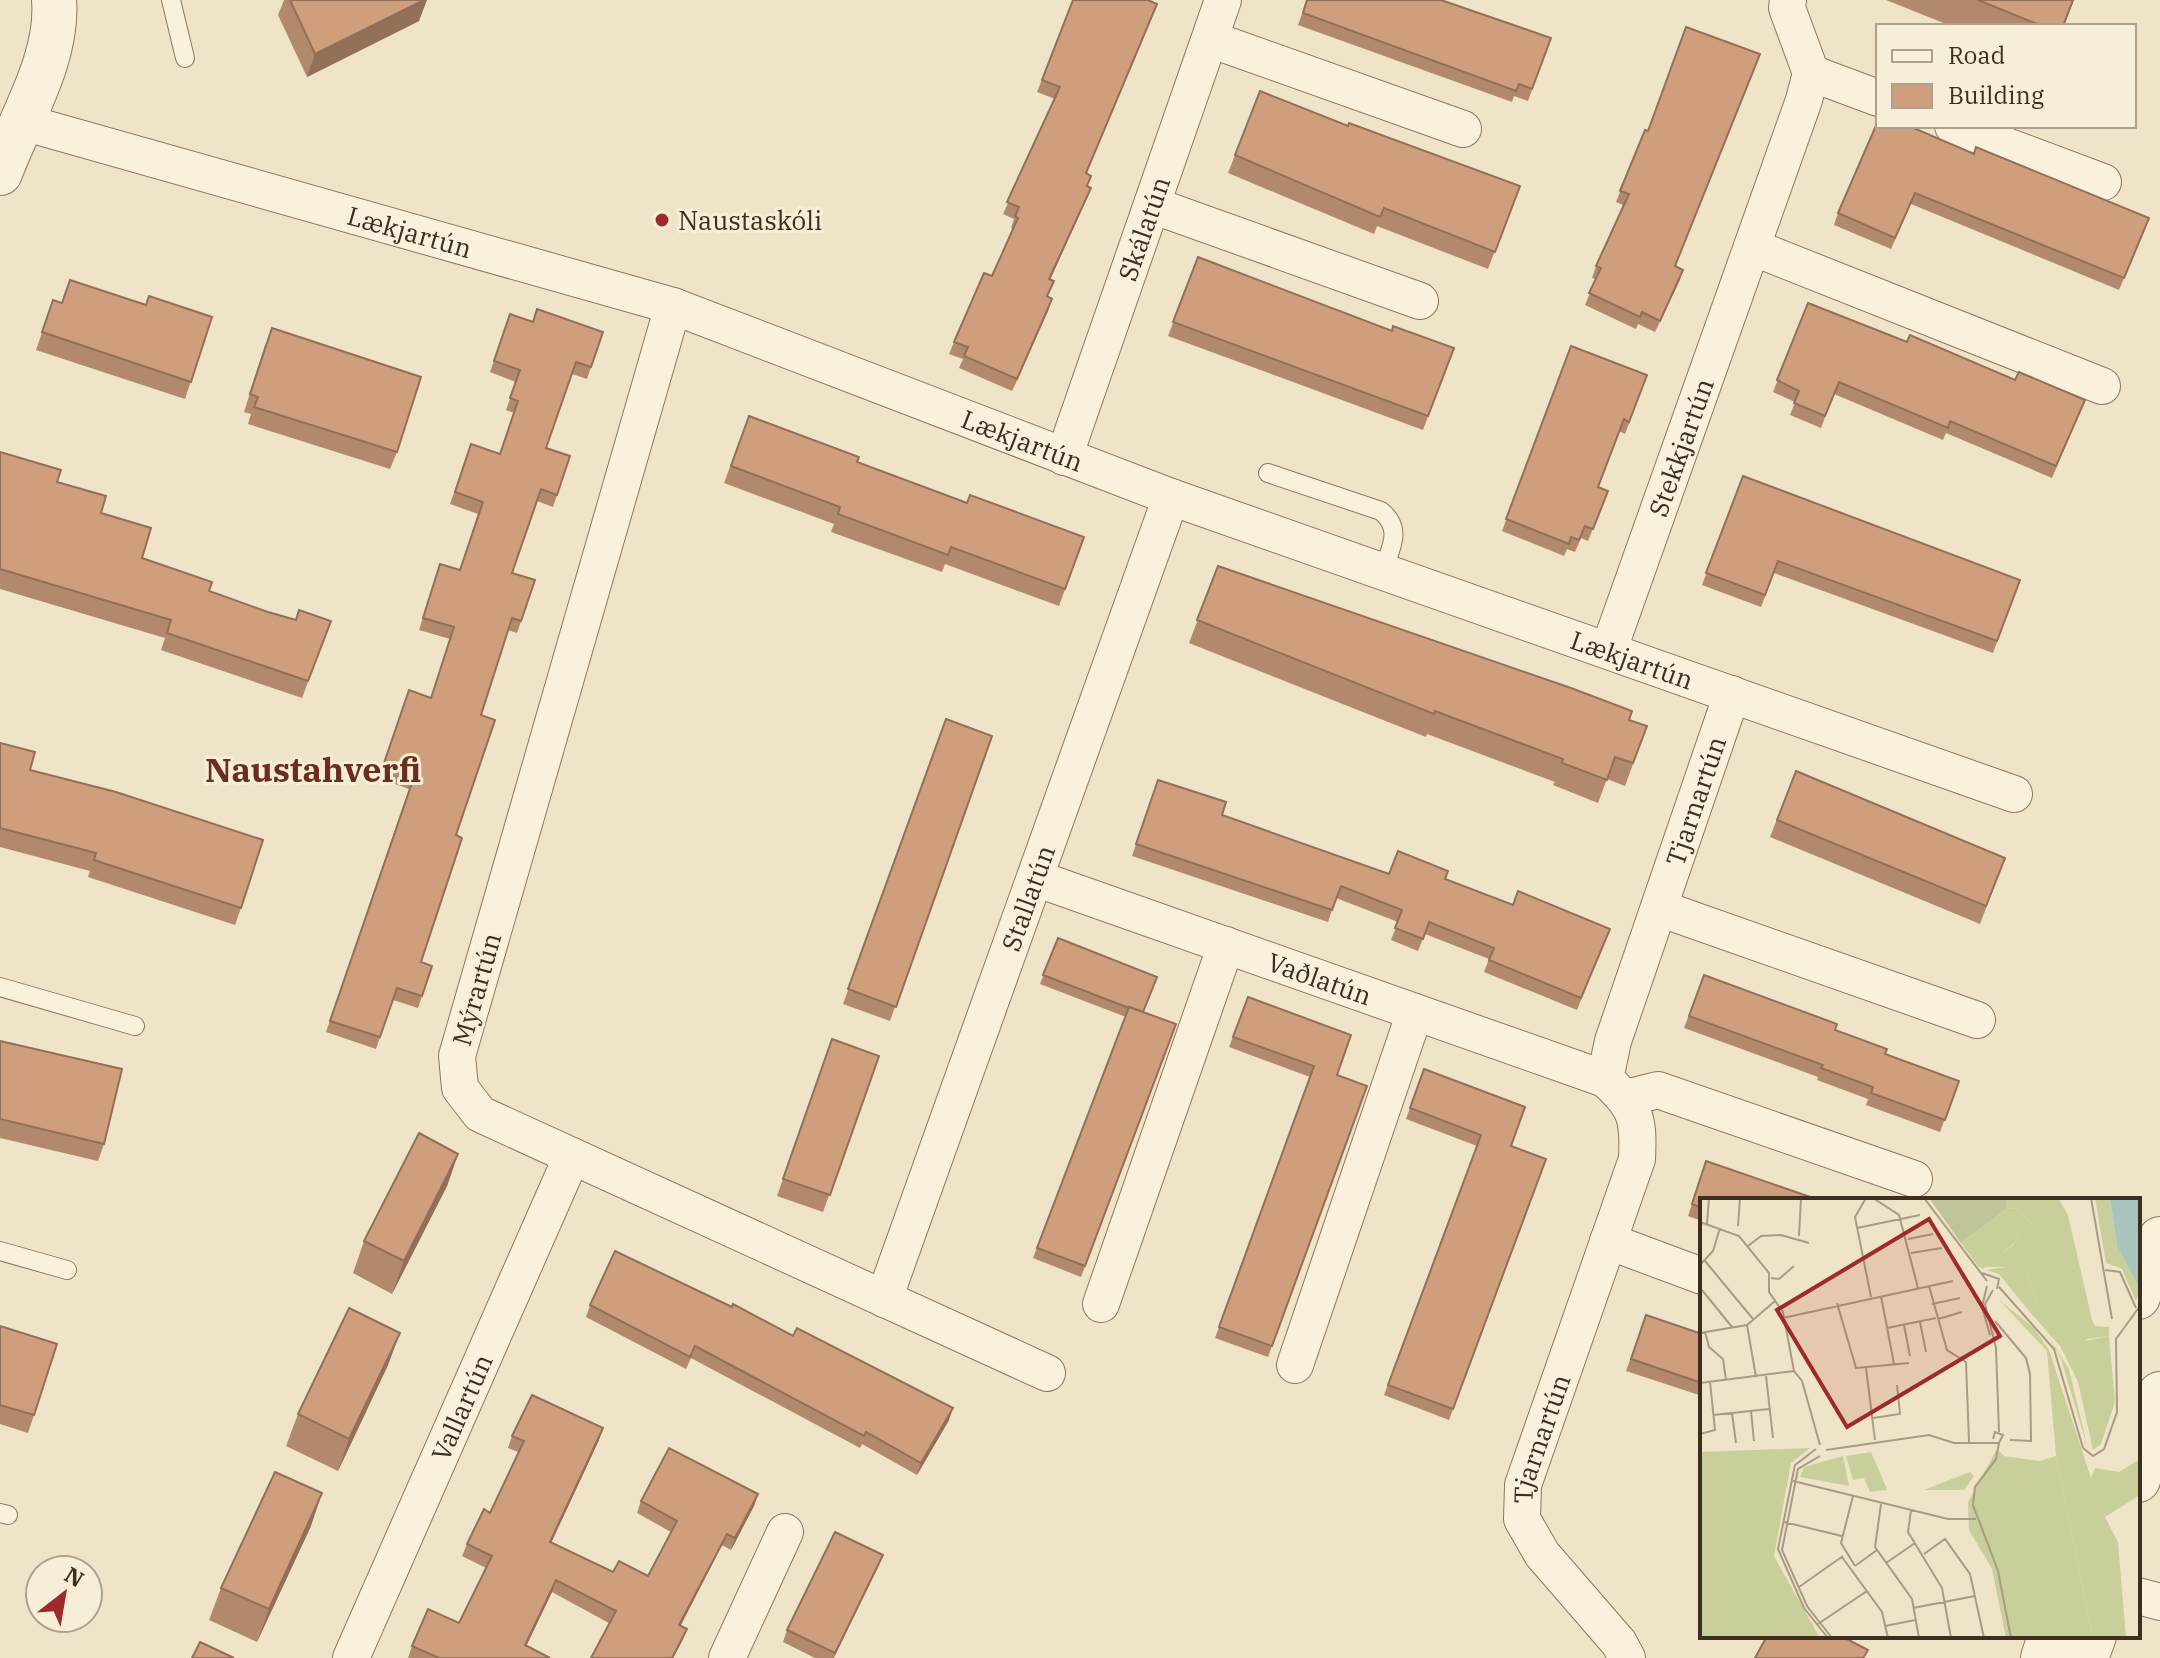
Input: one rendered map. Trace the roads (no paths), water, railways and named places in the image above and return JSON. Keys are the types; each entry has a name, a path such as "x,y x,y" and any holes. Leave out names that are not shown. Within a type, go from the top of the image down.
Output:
{"street":[{"path":"0,173 19,121 49,59 54,0"},
{"name":"Skálatún","path":"1064,457 1223,0"},
{"path":"1788,0 1787,8 1811,73 1876,97"},
{"path":"1210,39 1463,129"},
{"name":"Stekkjartún","path":"1609,649 1811,73"},
{"name":"Lækjartún","path":"19,121 673,306 1171,497 2014,794"},
{"path":"1958,128 2103,182"},
{"path":"1152,205 1420,301"},
{"path":"1752,247 2102,386"},
{"name":"Mýrartún","path":"673,306 457,1056 460,1088 480,1114 1047,1373"},
{"name":"Stallatún","path":"884,1299 1171,497"},
{"name":"Tjarnartún","path":"1627,1658 1619,1643 1542,1554 1522,1519 1523,1485 1637,1159 1639,1122 1616,1088 1613,1041 1732,694"},
{"name":"Vaðlatún","path":"1035,878 1415,1012 1616,1088"},
{"path":"1659,908 1977,1020"},
{"path":"1101,1304 1226,945"},
{"path":"1295,1365 1415,1012"},
{"path":"1616,1088 1658,1090 1914,1179"},
{"name":"Vallartún","path":"351,1658 572,1156"},
{"path":"2140,1290 2152,1251 2160,1239"},
{"path":"1608,1241 1700,1275"},
{"path":"2140,1472 2160,1394"},
{"path":"727,1658 785,1532"},
{"path":"2140,1597 2160,1602"},
{"path":"2043,1658 2049,1638"},
{"path":"2086,1658 2093,1638"}],"lane":[{"path":"171,0 185,58"},
{"path":"1268,473 1381,511 1393,521 1396,535 1383,571"},
{"path":"0,987 135,1026"},
{"path":"0,1251 67,1270"}],"place":[{"name":"Naustaskóli","path":"662,220"}],"district":[{"name":"Naustahverfi","path":"313,769"}]}
